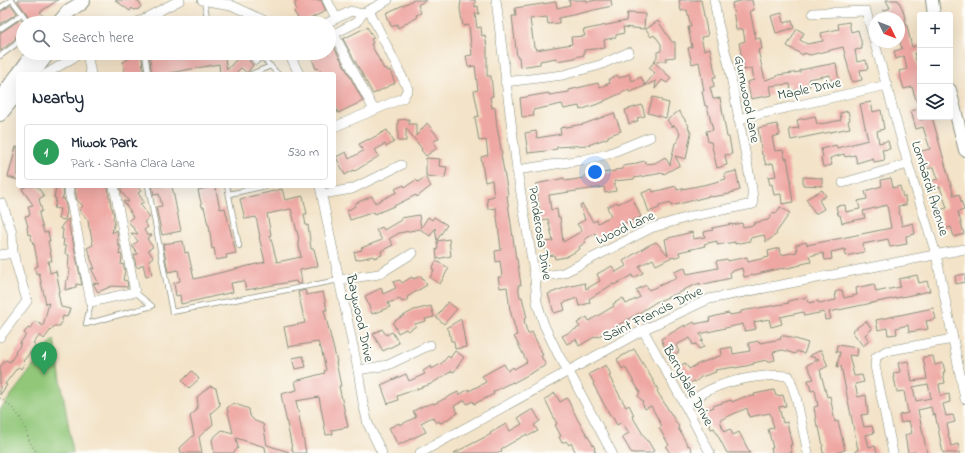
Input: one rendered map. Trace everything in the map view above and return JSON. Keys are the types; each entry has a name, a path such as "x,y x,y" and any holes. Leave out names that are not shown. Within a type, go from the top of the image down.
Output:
{"main road":[{"path":"932,0 934,12"},
{"path":"65,16 81,2"},
{"path":"74,16 81,2"},
{"path":"20,72 29,60"},
{"path":"34,72 43,60"},
{"path":"0,99 16,77"},
{"path":"0,114 16,94"},
{"path":"953,102 965,150"}],"street":[{"path":"152,16 180,0"},
{"path":"203,0 231,5 246,16"},
{"path":"327,0 335,16"},
{"path":"336,33 356,22 365,12 388,0"},
{"name":"Ponderosa Drive","path":"496,0 517,170 535,278 537,302 544,325 612,453"},
{"name":"Gumwood Lane","path":"714,0 752,189 753,204"},
{"path":"336,18 351,11 365,12"},
{"name":"Lombardi Avenue","path":"813,13 866,11 908,164 936,254 965,399"},
{"path":"336,125 403,98 408,89 365,12"},
{"path":"336,42 374,110"},
{"path":"506,82 563,75 600,65 629,52"},
{"path":"49,72 69,60"},
{"path":"88,60 91,72"},
{"path":"292,60 298,72"},
{"name":"Maple Drive","path":"738,119 887,86"},
{"path":"517,170 582,160 608,154 650,137"},
{"path":"843,183 908,164"},
{"path":"321,190 352,189 401,165"},
{"path":"68,188 91,302 135,292 114,188"},
{"name":"Baywood Drive","path":"321,190 358,370 362,403 368,424 382,453"},
{"path":"0,337 27,301 13,253 12,232 2,203"},
{"name":"Wood Lane","path":"535,278 563,273 651,228 692,216 753,204"},
{"name":"Saint Francis Drive","path":"420,453 643,330 709,299 965,249"},
{"path":"0,255 13,253"},
{"path":"339,280 379,274 413,253"},
{"name":"Berrydale Drive","path":"643,330 710,453"},
{"path":"893,453 875,366 876,358 886,351 953,339"},
{"path":"358,370 388,365 430,345"},
{"path":"685,405 710,390 742,379 773,375 789,376 796,397 808,453"}],"lane":[{"path":"0,8 12,0 22,14 19,16"},
{"path":"203,0 206,16"},
{"path":"0,29 16,18"},
{"path":"0,56 16,44"},
{"path":"146,60 148,72"},
{"path":"266,60 276,72"},
{"path":"256,72 271,66"},
{"path":"148,188 172,312 339,280"},
{"path":"228,188 239,246"},
{"path":"229,194 257,188"},
{"path":"91,302 86,324 152,306 135,292"}],"path":[{"path":"0,398 20,416 32,447 38,453"}],"green space":[{"path":"54,339 73,453 0,453 0,410"}],"building":[{"path":"17,0 58,0 40,12 43,16 28,16"},
{"path":"115,0 136,0 141,6 139,9 134,10 132,8 130,11"},
{"path":"299,0 321,0 326,11 316,16 297,16 294,12 296,10 295,3"},
{"path":"414,0 427,0 418,5 421,13 398,28 397,24 392,27 386,13"},
{"path":"461,0 475,0 475,7 478,6 479,14 475,14 477,28 481,27 482,36 485,35 487,47 487,76 491,76 493,96 490,97 492,108 495,107 521,285 518,285 520,297 522,297 527,318 524,319 524,322 528,334 532,332 546,365 513,383 504,386 493,392 494,394 474,404 473,401 467,404 465,400 454,406 458,413 443,422 440,423 439,421 436,423 432,417 421,423 426,432 398,445 389,428 399,423 400,425 416,417 413,411 423,406 434,404 458,392 459,395 469,389 469,391 486,382 482,376 504,364 508,371 513,367 514,369 527,362 514,336 517,335 510,310 507,287 500,288 498,277 502,277 500,261 496,262 495,251 501,250 496,208 488,209 487,198 494,196 492,180 485,182 481,157 488,155 486,140 479,141 475,117 479,116 474,91 478,90 475,66 468,67 466,56 472,55 469,25 463,26 460,9"},
{"path":"569,0 587,0 587,2 596,0 611,0 612,6 559,18 559,23 548,24 547,17 530,19 534,47 536,50 572,44 571,37 585,36 583,30 626,21 627,13 645,14 644,29 623,27 624,33 604,40 605,48 584,50 584,55 575,58 556,61 556,58 540,61 540,64 520,67 519,57 517,57 512,16 516,16 515,8 556,2 557,8 570,5"},
{"path":"679,0 701,0 708,36 701,37 704,50 710,48 716,77 713,77 714,87 710,87 713,99 720,98 727,137 729,137 732,154 725,155 727,165 717,168 711,142 708,142 706,131 713,130 707,106 705,106 699,62 692,64 688,48 692,47 688,27 691,27 687,10 681,11"},
{"path":"752,0 754,10 750,11 756,39 760,38 762,49 758,50 765,80 778,75 800,72 800,70 836,63 839,82 832,83 830,75 808,79 810,86 798,88 798,90 791,91 790,84 770,86 772,95 751,99 747,82 754,80 752,68 744,70 739,43 745,41 743,29 736,30 732,3"},
{"path":"886,0 898,0 903,12 883,12 890,8"},
{"path":"11,5 17,13 0,24 0,12"},
{"path":"782,13 784,23 792,20 794,28 776,33 771,16"},
{"path":"905,18 912,47 917,46 917,52 914,53 917,64 917,103 912,87 904,89 901,79 899,71 907,69 904,56 896,59 894,51 905,48"},
{"path":"658,21 672,42 675,42 675,57 666,58 666,61 654,61 657,57 657,52 661,51 661,44 654,35 651,37 646,29"},
{"path":"16,22 16,38 0,51 0,33"},
{"path":"849,22 851,32 858,30 861,41 862,49 855,50 857,62 866,60 868,69 860,70 862,80 852,82 843,47 810,55 804,53 803,55 787,46 797,29 804,33 800,40 807,44 823,41 821,33 839,29 838,24"},
{"path":"367,27 374,38 371,39 373,43 371,44 376,54 384,69 386,68 388,71 390,70 395,83 373,94 343,39"},
{"path":"336,51 363,101 338,113 336,107 336,72 321,72 318,68 316,69 313,60 336,60"},
{"path":"127,60 142,60 144,72 125,72 123,62"},
{"path":"150,60 225,60 227,70 236,60 250,60 249,61 253,65 248,72 241,68 237,72 220,72 219,64 175,72 152,72"},
{"path":"654,62 671,78 667,83 662,80 655,89 656,81 631,92 628,90 604,102 580,110 579,106 564,109 562,104 533,110 534,116 522,117 520,98 549,93 549,95 569,92 569,90 598,83 600,87 610,83 609,79 617,75 619,78 629,74 632,81 641,77 645,85 655,73 649,68"},
{"path":"653,97 669,103 666,118 648,113"},
{"path":"871,102 873,112 881,110 884,129 877,131 879,143 888,141 890,149 882,150 885,160 874,162 873,158 857,163 855,155 845,157 844,154 830,158 832,165 823,167 821,149 836,145 837,148 868,140 860,104"},
{"path":"642,105 645,116 637,118 638,121 629,124 625,110"},
{"path":"917,110 917,120 933,120 954,196 959,194 964,210 958,212 964,234 954,237 951,227 943,229 941,221 943,221 940,210 947,208 940,187 932,189 930,181 938,179 934,167 927,169 921,151 930,149 923,127 916,129 911,111"},
{"path":"679,111 689,126 688,127 691,133 686,159 675,156 680,165 664,174 614,181 616,191 605,193 604,187 549,195 551,210 557,209 558,217 560,217 563,242 582,231 577,224 585,220 580,205 582,204 593,222 597,220 598,223 611,216 607,207 617,202 618,204 632,197 641,217 625,223 624,222 614,228 615,230 599,239 595,233 584,240 586,242 579,247 580,249 566,257 555,259 554,255 546,256 544,242 553,241 548,219 541,220 536,184 564,178 565,181 584,178 584,176 615,171 623,169 623,166 645,161 646,164 655,163 665,157 670,165 675,143 677,143 680,133 674,125 672,127 667,120"},
{"path":"848,111 850,128 791,140 789,129 799,128 797,120 815,116 817,124 827,123 841,120 840,113"},
{"path":"614,113 621,131 608,136 608,138 588,145 557,147 557,149 528,153 525,133 536,131 537,138 561,134 560,128 584,124"},
{"path":"409,119 409,124 416,124 416,136 427,123 439,138 433,142 437,148 426,156 406,128 406,141 398,141 398,120"},
{"path":"777,124 780,135 772,137 775,151 783,150 785,159 787,158 793,202 782,204 781,194 774,195 772,184 770,185 768,177 776,176 773,163 766,165 762,155 758,128"},
{"path":"387,130 394,142 386,147 385,144 375,150 379,156 355,171 354,170 345,175 336,157 346,152 349,159 363,151 359,144"},
{"path":"16,147 16,179 8,177"},
{"path":"426,158 440,159 439,166 447,167 445,178 426,176"},
{"path":"736,171 740,190 730,194 710,196 671,206 671,203 659,206 659,208 649,212 642,193 652,189 653,192 676,186 677,190 708,184 726,179 724,174"},
{"path":"425,177 431,186 417,197 416,195 375,214 374,212 350,220 347,211 355,206 354,204 372,196 375,203 397,192 395,189 404,185 405,187 416,180 418,182"},
{"path":"803,177 822,178 822,186 803,185"},
{"path":"891,178 893,188 900,186 903,197 905,196 906,205 898,206 902,226 913,223 915,234 906,236 907,244 890,247 888,239 863,244 864,252 846,256 845,249 831,252 832,259 825,260 823,253 809,256 811,262 744,277 742,268 730,272 731,278 700,285 700,283 656,302 579,346 576,339 567,344 562,336 580,327 577,323 587,317 589,321 614,306 613,304 623,298 626,304 640,297 636,290 646,285 649,290 677,278 674,272 685,268 687,274 718,268 716,261 727,259 728,261 747,257 748,262 769,257 768,251 780,248 781,255 797,252 796,245 806,242 807,245 891,228 887,205 863,211 865,218 842,223 836,206 845,205 846,212 860,209 858,201 867,199 865,191 882,186 881,180"},
{"path":"38,188 44,196 39,199 42,211 39,214 44,233 48,232 50,241 48,241 52,261 48,261 50,273 56,271 60,291 58,292 61,307 70,309 67,317 63,316 60,326 54,326 44,339 40,335 33,344 36,346 23,361 25,363 21,369 19,367 17,368 5,384 7,385 0,395 0,367 6,360 10,362 26,335 24,333 28,328 30,329 36,321 43,326 49,303 46,304 39,273 36,274 35,267 38,266 34,244 30,234 28,235 28,227 25,216 30,215 28,206 33,205 22,189"},
{"path":"56,188 62,188 64,194 62,199 64,198 67,211 65,220 58,219 60,209 53,208 55,206 56,198 54,198"},
{"path":"108,188 111,207 114,215 113,218 115,221 112,233 117,230 118,246 120,245 119,255 121,254 122,256 121,265 123,264 125,270 123,280 127,281 128,287 112,286 98,292 93,283 99,284 91,268 95,269 87,248 93,245 90,230 91,231 88,220 79,210 83,206 77,200 75,189"},
{"path":"121,188 139,188 141,191 138,193 144,202 140,204 150,217 144,222 148,227 144,230 147,235 152,235 147,239 153,247 148,250 153,257 149,260 152,275 146,277 143,264 138,268 136,266 134,255 138,254 132,246 138,241 131,233 138,234 128,221 133,217 123,201 129,202 121,191"},
{"path":"152,188 172,188 181,231 162,235 156,207 162,206 159,194 154,195"},
{"path":"215,188 220,209 225,208 236,253 226,255 227,258 216,260 214,248 212,249 209,225 204,207 202,207 198,190"},
{"path":"282,189 285,200 303,196 307,214 304,214 306,226 308,225 311,249 314,249 318,266 300,270 302,283 297,284 296,281 246,290 244,281 231,283 233,292 181,304 180,295 176,296 174,283 180,281 178,270 168,272 163,244 183,241 185,253 188,252 194,279 265,262 256,217 245,219 240,199","holes":["291,209 299,239 301,257 277,262 270,235 267,214"]},
{"path":"822,190 826,196 819,200 824,209 815,214 806,199"},
{"path":"780,207 790,213 776,233 777,234 766,242 764,235 750,238 750,241 735,244 735,242 717,245 717,241 704,244 705,246 679,252 680,256 670,258 656,265 653,259 639,266 643,273 633,278 632,275 614,285 613,284 589,299 590,303 579,306 577,298 563,303 565,310 554,313 548,294 567,287 585,283 586,289 600,281 597,274 612,266 616,272 626,266 623,261 647,246 656,242 668,255 665,239 692,232 693,239 705,237 704,232 713,230 712,228 732,224 742,223 743,227 754,225 754,223 768,220 774,212 776,214"},
{"path":"419,215 421,228 428,217 432,220 434,217 447,225 437,240 435,228 430,236 420,229 399,233 389,239 393,245 381,251 382,255 374,258 373,256 356,260 354,252 362,250 361,248 382,240 376,230 382,227 384,230 401,220 401,218"},
{"path":"68,219 82,285 76,284 76,287 65,290 66,280 68,280 70,269 68,269 69,255 65,254 66,246 63,246 63,229 61,229 62,225"},
{"path":"449,239 451,256 437,259 437,241"},
{"path":"436,261 449,268 440,284 430,278"},
{"path":"965,274 965,282 956,284 955,276"},
{"path":"917,275 919,283 927,281 930,291 829,312 831,319 825,320 824,312 804,316 803,312 780,317 782,324 771,327 769,319 754,322 756,329 745,331 743,324 721,329 700,334 704,347 699,349 696,344 693,345 690,338 676,345 679,352 669,357 661,339 685,325 685,327 694,322 695,324 710,321 709,318 720,315 741,313 741,311 789,303 788,301 807,297 809,303 836,300 835,292 842,290 844,298 857,295 856,288 874,284 876,292 900,287 899,279"},
{"path":"421,276 427,285 407,297 408,300 402,302 400,299 388,303 390,307 372,314 365,296 381,288 383,294 396,288 393,282 400,280 402,283 412,277 413,279"},
{"path":"305,290 306,295 323,292 327,310 324,310 337,362 341,386 339,386 348,427 332,430 333,434 326,435 319,397 296,401 306,453 293,453 281,394 297,390 295,381 325,373 324,371 326,370 321,348 318,342 288,347 284,327 305,323 298,292"},
{"path":"448,302 457,309 444,324 436,317"},
{"path":"431,306 434,317 425,319 426,321 415,324 416,326 408,331 406,329 398,333 393,323 396,320 414,310"},
{"path":"933,308 936,319 926,321 928,329 909,332 908,325 896,328 897,334 888,335 887,328 878,330 876,320"},
{"path":"461,319 466,347 455,349 454,341 451,341 449,330 446,328"},
{"path":"866,321 872,329 865,335 869,341 863,346 852,331"},
{"path":"382,329 386,335 392,332 399,343 383,351 373,334"},
{"path":"780,336 786,336 808,343 804,354 797,351 795,354 783,350 773,352 775,360 767,362 767,360 735,368 715,370 716,372 701,377 695,382 694,381 685,386 676,368 685,363 689,369 722,355 721,349 732,347 733,354 750,351 748,343 759,341 760,343 781,339"},
{"path":"837,345 858,348 857,356 849,355 854,376 862,375 864,382 855,384 858,397 866,395 868,414 861,415 864,427 872,426 874,433 866,435 869,447 875,446 877,453 855,453 855,451 858,450 841,366 837,367 840,352 836,352"},
{"path":"634,349 693,453 670,453 666,447 669,445 659,428 662,426 651,406 645,409 642,403 643,402 638,396 640,392 625,367 622,369 617,359"},
{"path":"821,350 828,366 820,370 827,397 830,396 835,422 838,421 845,450 836,453 823,453 823,446 819,427 817,427 814,407 818,406 815,390 811,391 808,380 814,379 807,365 819,359 809,356"},
{"path":"455,351 464,357 454,372 452,371 431,384 397,396 398,400 388,404 381,385 406,374 409,381 425,374 423,371 431,366 432,369 442,363 448,356 450,358"},
{"path":"303,356 306,367 295,369 292,358"},
{"path":"933,356 935,365 943,363 945,383 939,384 941,396 949,394 950,402 943,404 946,416 953,415 955,422 947,424 948,434 951,446 958,444 960,453 943,453 935,414 933,415 931,407 918,410 927,453 908,453 905,435 912,433 909,421 901,423 899,415 908,413 904,391 897,392 893,373 900,372 898,363 908,361 912,381 927,379 923,357","holes":["928,384 931,398 916,401 913,387"]},
{"path":"606,365 611,375 609,376 626,407 629,405 634,415 632,416 654,451 650,453 632,453 622,437 629,433 622,422 617,425 612,416 611,417 589,374"},
{"path":"192,371 199,379 189,388 182,381"},
{"path":"210,386 216,388 220,405 211,413 213,424 199,437 202,453 181,453 180,448 194,435 190,416 196,411 198,405 197,397"},
{"path":"774,390 776,396 783,395 786,406 779,407 783,423 787,422 792,445 790,445 792,453 772,453 771,448 773,448 768,429 774,428 770,413 749,417 747,408 720,420 724,432 730,429 733,435 739,432 750,453 727,453 714,428 711,429 704,411 714,407 713,406 731,400 732,402 744,397 755,396 754,394"},
{"path":"555,393 560,402 567,398 579,422 595,448 596,453 576,453 571,443 569,445 566,441 562,443 559,437 561,436 555,425 557,424 545,399"},
{"path":"233,403 249,409 250,416 255,421 263,424 267,445 289,453 266,453 265,447 236,438 238,448 233,453 214,453 212,439 222,430 233,433 227,408"},
{"path":"533,409 540,421 534,425 538,431 528,436 527,434 501,449 502,451 498,453 454,453 491,434 490,433 506,424 510,431 522,424 518,418"}],"place":[{"name":"Miwok Park","path":"44,375"}]}
